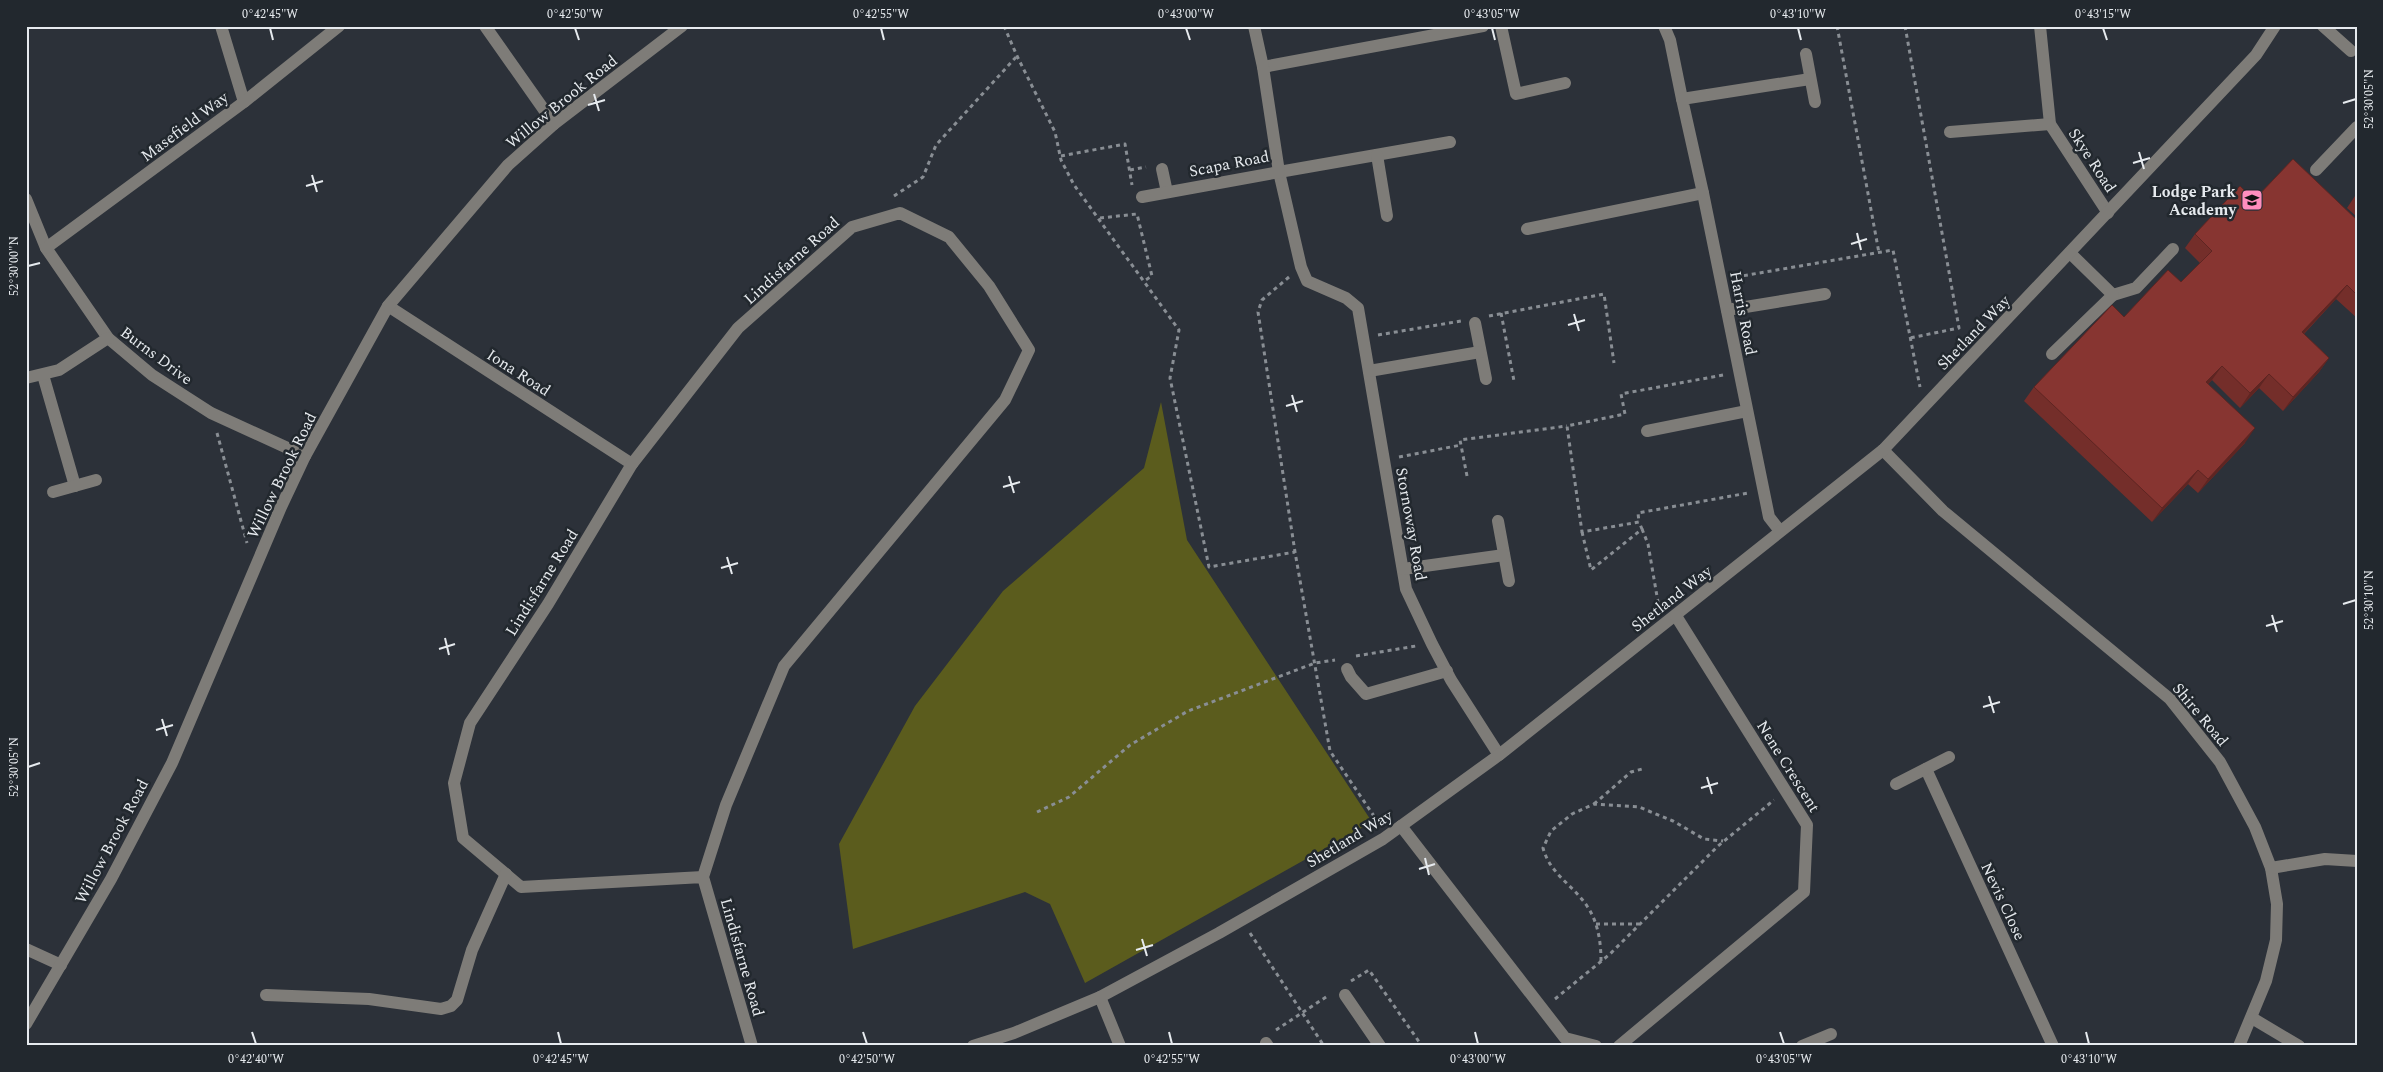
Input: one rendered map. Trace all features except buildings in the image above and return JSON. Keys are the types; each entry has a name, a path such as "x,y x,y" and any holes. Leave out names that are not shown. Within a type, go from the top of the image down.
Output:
{"street":[{"path":"221,26 244,102"},
{"name":"Masefield Way","path":"46,248 244,102 339,26"},
{"path":"485,26 554,124"},
{"name":"Willow Brook Road","path":"26,1024 111,879 172,763 305,456 388,306 508,165 554,124 682,26"},
{"name":"Scapa Road","path":"1137,197 1279,172 1263,67 1254,26"},
{"path":"1263,67 1483,26"},
{"path":"1502,26 1516,94 1565,83"},
{"name":"Harris Road","path":"1664,26 1670,40 1703,193 1768,517 1780,530"},
{"name":"Skye Road","path":"2040,26 2050,124 2108,214"},
{"name":"Shetland Way","path":"973,1046 1014,1033 1100,996 1241,920 1401,826 1499,754 1883,450 2256,56 2276,26"},
{"path":"2323,26 2355,50"},
{"path":"1806,54 1814,102"},
{"path":"1682,99 1810,79"},
{"name":"Skye Road","path":"1950,132 2050,124"},
{"path":"2316,170 2357,127"},
{"path":"1301,267 1279,172 1450,142"},
{"path":"1377,154 1388,216"},
{"path":"1162,169 1166,192"},
{"path":"1527,229 1703,193"},
{"name":"Burns Drive","path":"26,199 46,248 108,338 152,375 212,413 305,456"},
{"name":"Lindisfarne Road","path":"703,877 521,887 463,838 454,783 470,723 548,604 632,464 738,328 852,227 900,213 949,237 989,286 1029,350 1005,400 784,666 726,805 703,877 752,1046"},
{"path":"2052,354 2113,295 2136,288 2173,249"},
{"path":"2070,253 2113,295"},
{"name":"Stornoway Road","path":"1301,267 1307,281 1346,298 1358,308 1406,589 1447,671 1499,754"},
{"path":"1727,310 1825,294"},
{"name":"Iona Road","path":"388,306 632,464"},
{"path":"1474,320 1486,379"},
{"path":"26,378 59,370 108,338"},
{"path":"1369,372 1480,352"},
{"path":"44,375 75,486"},
{"path":"1647,430 1747,411"},
{"name":"Shire Road","path":"1883,450 1943,511 2170,699 2220,762 2255,826 2271,868 2277,904 2276,940 2266,981 2239,1046"},
{"path":"53,492 96,480"},
{"path":"1498,521 1509,580"},
{"path":"1403,569 1504,555"},
{"name":"Nene Crescent","path":"1619,1046 1804,892 1807,825 1672,618"},
{"path":"1346,664 1351,677 1366,694 1447,671"},
{"path":"1896,784 1949,757"},
{"name":"Nevis Close","path":"1926,769 2053,1046"},
{"path":"1401,826 1565,1038 1596,1046"},
{"path":"2271,868 2325,859 2357,861"},
{"path":"266,995 369,999 441,1009 451,1006 457,1000 472,950 506,874"},
{"path":"26,949 61,965"},
{"path":"1345,995 1380,1046"},
{"path":"1100,996 1120,1046"},
{"path":"2252,1018 2299,1046"},
{"path":"1805,1045 1830,1034"}],"path":[{"path":"1004,26 1016,56 1055,132 1061,156 1074,185 1178,330 1170,378 1209,567 1295,552"},
{"path":"1837,26 1879,252"},
{"path":"1904,26 1959,328 1910,338"},
{"path":"886,201 923,177 936,145 1016,56"},
{"path":"1061,156 1125,144 1137,197 1137,214 1152,276 1144,281"},
{"path":"1100,218 1137,214"},
{"path":"1721,280 1893,250 1924,407"},
{"path":"1301,267 1262,300 1258,312 1295,552 1330,751 1387,835"},
{"path":"1363,338 1474,320 1501,313 1604,294 1614,363"},
{"path":"1501,313 1514,381"},
{"path":"1467,476 1460,440 1567,426 1625,414 1621,394 1739,372"},
{"path":"212,413 254,570"},
{"path":"1567,426 1582,532 1591,570 1642,529"},
{"path":"1384,459 1461,445"},
{"path":"1672,618 1659,610 1648,544 1639,522 1638,513 1763,491"},
{"path":"1582,532 1639,522"},
{"path":"1354,657 1432,644"},
{"path":"1036,812 1069,797 1130,746 1188,711 1315,663 1346,664"},
{"path":"1601,961 1601,944 1596,924 1587,905 1559,877 1545,857 1543,848 1551,831 1572,814 1594,804 1631,772 1642,769"},
{"path":"1543,1009 1601,961 1723,842 1786,791"},
{"path":"1594,804 1639,807 1673,820 1704,839 1723,842"},
{"path":"1241,920 1324,1046"},
{"path":"1596,924 1639,924"}],"shaded area":[{"path":"1161,402 1187,540 1372,822 1085,983 1050,904 1025,892 853,949 839,844 915,706 1003,591 1144,468"}],"place":[{"name":"Lodge Park Academy","path":"2252,200"}]}
